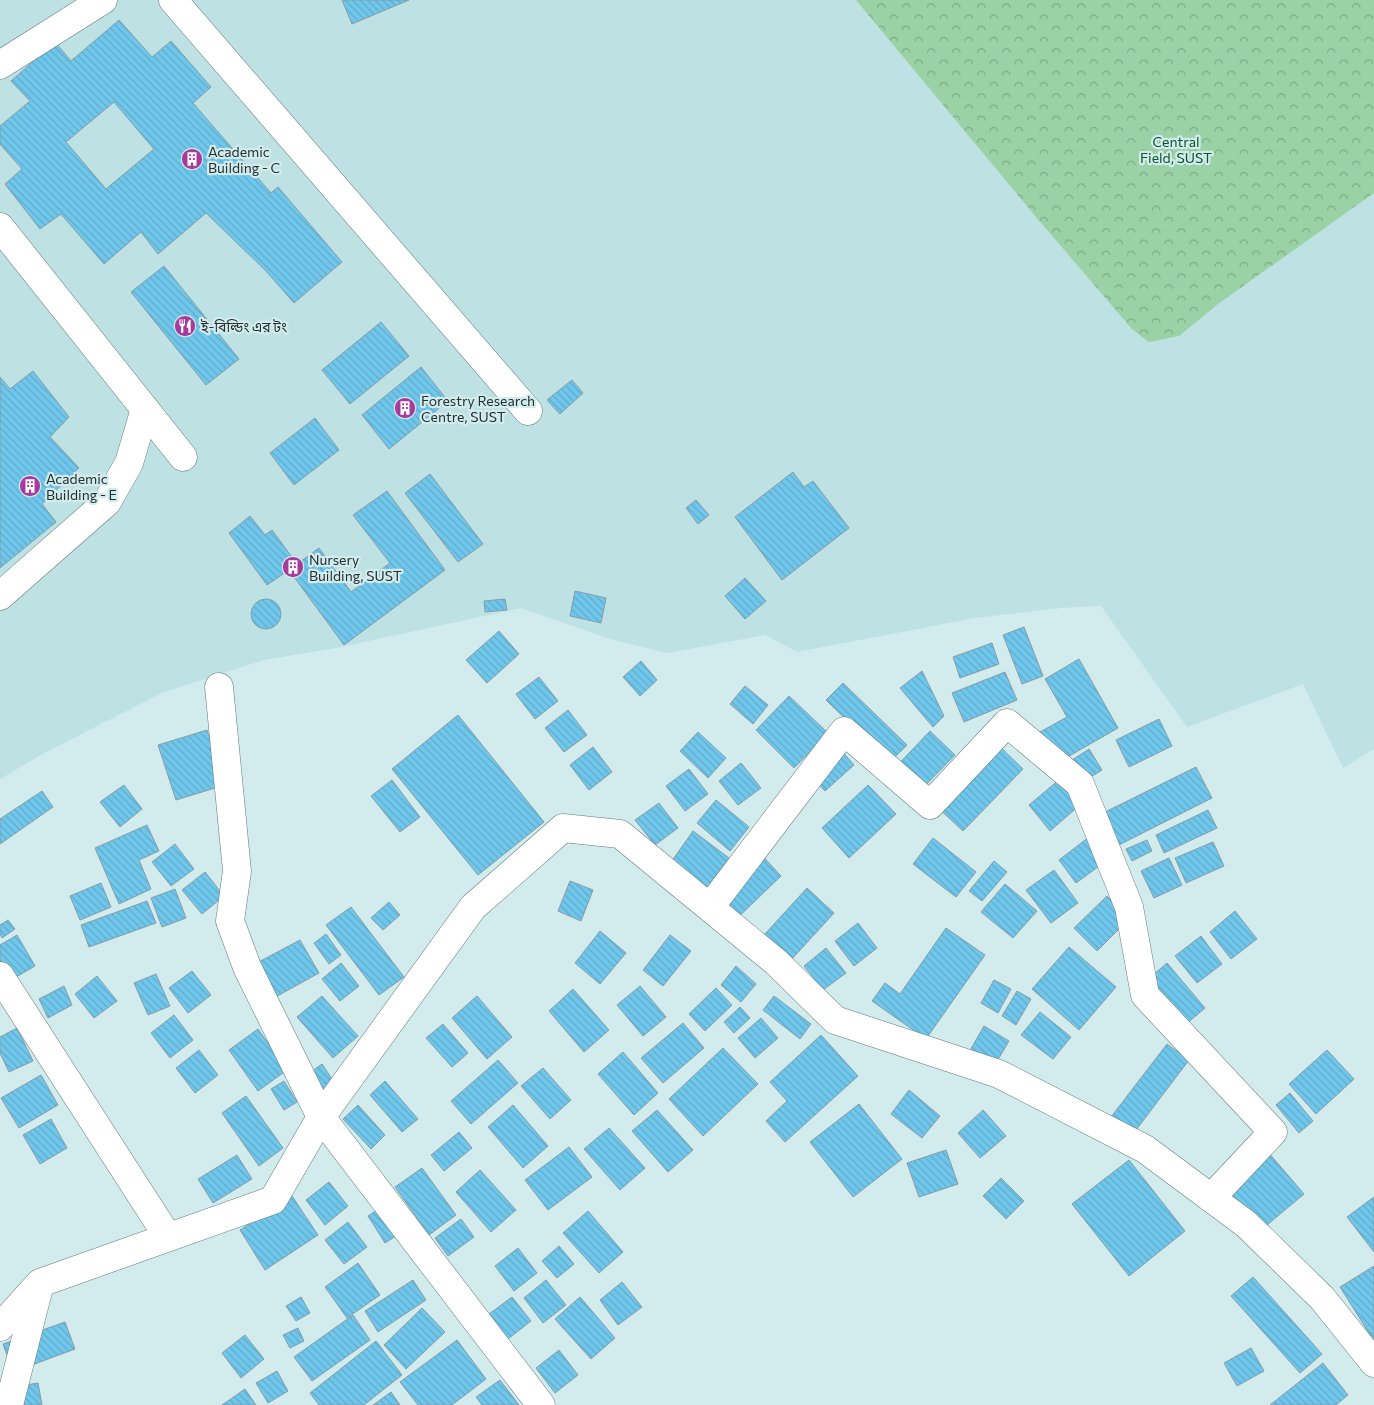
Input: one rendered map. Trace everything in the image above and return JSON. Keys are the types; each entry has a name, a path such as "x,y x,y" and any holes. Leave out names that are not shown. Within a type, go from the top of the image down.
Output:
{"street":[{"path":"0,64 103,0"},
{"path":"173,0 528,411"},
{"path":"0,227 183,457"},
{"path":"0,596 107,502 129,463 145,409"},
{"path":"219,687 237,871 230,921 247,967 321,1117 541,1405"},
{"path":"710,908 844,731 930,806 1007,723 1080,784 1129,907 1144,995 1273,1132 1211,1198"},
{"path":"0,1327 40,1283 273,1200 321,1117 473,907 563,828 620,834 776,962 835,1020 999,1074 1145,1149 1246,1224 1322,1298 1374,1363"},
{"path":"0,976 168,1237"},
{"path":"9,1405 40,1283"}],"shaded area":[{"path":"0,0 1374,0 1374,749 1343,768 1303,684 1187,727 1101,606 1060,608 975,618 797,652 765,635 668,653 613,640 521,608 336,648 264,660 162,693 46,752 0,779"}],"green space":[{"name":"Central Field, SUST","path":"856,0 1374,0 1374,193 1218,304 1179,336 1149,342 1132,329 1036,217"}],"building":[{"path":"342,0 409,0 352,24"},
{"name":"Academic Building - C","path":"119,20 152,57 171,41 211,87 193,103 271,193 278,187 342,262 294,303 266,271 206,213 158,254 141,232 104,264 61,214 40,229 5,184 22,169 0,144 0,126 30,101 11,81 55,42 71,61","holes":["114,102 154,149 106,189 66,142"]},
{"name":"ই-বিল্ডিং এর টং","path":"164,266 239,359 206,385 131,292"},
{"path":"381,322 409,356 350,404 322,370"},
{"name":"Forestry Research Centre, SUST","path":"421,367 448,401 389,449 362,415"},
{"name":"Academic Building - E","path":"33,371 69,417 50,437 79,468 42,504 56,522 0,568 0,377 10,389"},
{"path":"572,380 583,393 560,414 547,400"},
{"path":"315,418 339,450 294,485 270,453"},
{"path":"793,472 804,487 813,481 849,528 782,580 735,517"},
{"path":"430,474 483,544 458,562 405,493"},
{"name":"Nursery Building, SUST","path":"387,491 445,570 344,645 289,570 267,585 229,533 250,516 265,535 272,530 297,564 319,548 351,592 390,563 353,515"},
{"path":"696,500 709,515 698,524 686,508"},
{"path":"745,578 766,601 745,619 725,596"},
{"path":"575,591 606,598 601,623 570,616"},
{"path":"266,599 277,603 281,614 277,625 266,629 255,625 251,614 255,603"},
{"path":"505,599 507,610 485,612 484,601"},
{"path":"1024,627 1043,676 1022,684 1003,635"},
{"path":"499,631 519,654 487,683 466,660"},
{"path":"992,643 999,664 960,678 953,657"},
{"path":"1079,659 1118,728 1057,763 1040,732 1067,717 1045,679"},
{"path":"641,661 657,680 640,696 623,677"},
{"path":"922,671 944,716 933,727 900,688"},
{"path":"1005,672 1017,700 964,722 952,693"},
{"path":"539,677 558,701 535,719 516,694"},
{"path":"843,683 907,745 890,762 826,700"},
{"path":"745,686 768,705 753,724 730,704"},
{"path":"789,696 828,733 794,768 756,730"},
{"path":"568,710 587,735 564,752 545,728"},
{"path":"458,715 544,822 478,875 392,769"},
{"path":"1159,719 1172,746 1129,767 1116,740"},
{"path":"207,730 225,785 176,800 158,745"},
{"path":"930,731 955,755 914,797 890,773"},
{"path":"698,732 726,758 708,778 680,751"},
{"path":"994,741 1023,769 963,831 934,804"},
{"path":"593,747 612,772 589,790 570,765"},
{"path":"840,749 854,765 825,791 811,776"},
{"path":"1089,749 1102,770 1076,786 1063,766"},
{"path":"741,763 761,788 738,805 719,781"},
{"path":"1196,767 1212,798 1111,849 1095,817"},
{"path":"689,769 708,794 685,811 666,786"},
{"path":"1060,779 1081,804 1050,831 1029,805"},
{"path":"392,780 420,817 400,832 371,796"},
{"path":"124,785 142,809 120,827 100,802"},
{"path":"868,785 896,814 849,858 822,828"},
{"path":"42,791 53,807 0,844 0,819"},
{"path":"716,800 749,827 730,851 697,823"},
{"path":"659,803 678,828 655,845 635,820"},
{"path":"1208,810 1217,828 1164,853 1156,835"},
{"path":"147,825 159,851 139,860 151,889 119,904 95,848"},
{"path":"693,831 729,858 699,898 664,872"},
{"path":"1089,837 1106,861 1076,883 1059,860"},
{"path":"933,838 976,872 956,897 913,864"},
{"path":"1147,840 1152,851 1132,861 1126,849"},
{"path":"1213,842 1224,866 1186,883 1175,858"},
{"path":"175,844 194,869 171,886 152,862"},
{"path":"758,851 781,876 729,926 706,901"},
{"path":"1169,858 1182,885 1154,898 1141,871"},
{"path":"994,861 1007,872 982,901 969,891"},
{"path":"1054,870 1078,903 1051,923 1026,890"},
{"path":"205,872 224,896 202,914 182,890"},
{"path":"570,881 593,890 581,921 558,911"},
{"path":"101,883 111,907 80,920 70,896"},
{"path":"1005,884 1037,911 1013,938 981,912"},
{"path":"807,888 834,913 791,960 764,935"},
{"path":"175,889 186,918 162,927 151,898"},
{"path":"1107,896 1129,919 1097,951 1074,928"},
{"path":"147,901 156,923 89,947 81,925"},
{"path":"389,902 400,915 383,930 371,918"},
{"path":"351,907 404,977 379,995 326,925"},
{"path":"1235,911 1257,939 1231,959 1210,932"},
{"path":"8,920 15,929 2,938 0,925"},
{"path":"858,923 877,948 854,966 835,941"},
{"path":"946,928 985,955 926,1039 872,1001 885,983 900,994"},
{"path":"600,931 626,953 600,984 575,963"},
{"path":"326,934 341,955 329,964 314,943"},
{"path":"17,935 35,966 11,980 0,962 0,945"},
{"path":"670,935 691,951 663,986 643,970"},
{"path":"1201,936 1222,964 1197,983 1175,956"},
{"path":"300,940 319,973 270,1000 251,966"},
{"path":"1069,947 1116,987 1079,1030 1032,989"},
{"path":"826,948 846,973 823,990 804,966"},
{"path":"341,963 359,986 340,1001 322,979"},
{"path":"1167,963 1205,1008 1177,1032 1139,987"},
{"path":"736,966 756,984 741,1002 721,985"},
{"path":"192,971 211,995 188,1013 169,988"},
{"path":"156,974 170,1006 148,1015 134,983"},
{"path":"97,976 117,1001 94,1018 75,994"},
{"path":"994,980 1011,989 998,1013 981,1003"},
{"path":"64,986 72,1005 48,1018 39,999"},
{"path":"640,986 666,1017 643,1036 617,1005"},
{"path":"716,988 732,1005 705,1031 689,1014"},
{"path":"573,989 609,1030 584,1052 549,1011"},
{"path":"1017,991 1031,999 1016,1025 1002,1016"},
{"path":"322,996 358,1036 333,1058 297,1017"},
{"path":"477,996 512,1037 487,1059 452,1018"},
{"path":"774,996 811,1024 800,1039 763,1010"},
{"path":"740,1007 750,1018 734,1033 724,1022"},
{"path":"1040,1012 1071,1037 1053,1059 1021,1035"},
{"path":"174,1015 193,1040 170,1058 151,1033"},
{"path":"761,1018 778,1038 755,1058 738,1038"},
{"path":"683,1023 704,1048 663,1083 641,1058"},
{"path":"443,1024 468,1053 452,1067 426,1038"},
{"path":"984,1026 1009,1041 993,1068 968,1054"},
{"path":"17,1028 33,1061 9,1072 0,1053 0,1037"},
{"path":"258,1029 287,1070 258,1091 229,1050"},
{"path":"821,1035 858,1076 785,1142 766,1121 787,1101 770,1082"},
{"path":"1167,1044 1189,1060 1133,1134 1111,1117"},
{"path":"723,1048 758,1084 703,1136 669,1099"},
{"path":"199,1050 218,1075 195,1093 176,1068"},
{"path":"1327,1050 1354,1079 1316,1114 1289,1084"},
{"path":"623,1052 658,1093 634,1115 598,1074"},
{"path":"498,1060 518,1083 471,1124 451,1101"},
{"path":"322,1064 338,1088 322,1099 305,1076"},
{"path":"543,1068 571,1100 550,1119 521,1086"},
{"path":"41,1075 58,1105 19,1128 1,1098"},
{"path":"284,1081 297,1102 284,1110 271,1089"},
{"path":"385,1081 418,1119 402,1132 370,1095"},
{"path":"909,1090 940,1116 922,1138 891,1114"},
{"path":"1290,1093 1313,1121 1299,1133 1276,1105"},
{"path":"246,1096 283,1148 259,1166 222,1113"},
{"path":"859,1104 902,1159 853,1197 810,1142"},
{"path":"358,1105 385,1135 371,1149 343,1119"},
{"path":"513,1105 548,1146 523,1168 488,1127"},
{"path":"657,1110 693,1150 668,1172 632,1131"},
{"path":"983,1110 1006,1136 980,1158 958,1133"},
{"path":"51,1119 67,1148 40,1164 23,1135"},
{"path":"609,1128 645,1168 620,1190 584,1149"},
{"path":"459,1132 472,1148 444,1171 431,1155"},
{"path":"569,1147 592,1177 548,1210 525,1180"},
{"path":"946,1150 958,1184 919,1197 907,1163"},
{"path":"1268,1152 1304,1194 1261,1230 1225,1188"},
{"path":"237,1155 252,1179 213,1203 198,1179"},
{"path":"1129,1160 1185,1231 1129,1276 1072,1204"},
{"path":"422,1168 456,1215 429,1235 395,1187"},
{"path":"480,1170 516,1210 491,1232 456,1192"},
{"path":"1001,1178 1024,1201 1006,1219 983,1196"},
{"path":"329,1182 348,1206 325,1225 306,1200"},
{"path":"292,1196 318,1235 265,1270 240,1230"},
{"path":"1374,1197 1374,1252 1347,1217"},
{"path":"390,1202 407,1229 385,1243 368,1216"},
{"path":"588,1211 623,1252 599,1273 563,1233"},
{"path":"461,1219 474,1237 448,1256 435,1238"},
{"path":"348,1222 367,1247 344,1264 325,1240"},
{"path":"559,1246 574,1264 557,1278 542,1261"},
{"path":"518,1248 537,1273 514,1291 495,1266"},
{"path":"358,1263 380,1295 347,1318 325,1287"},
{"path":"1374,1266 1374,1341 1340,1287"},
{"path":"1253,1277 1322,1354 1300,1373 1231,1296"},
{"path":"413,1280 426,1300 378,1332 365,1311"},
{"path":"546,1280 566,1305 543,1323 524,1298"},
{"path":"622,1282 642,1307 618,1325 600,1300"},
{"path":"301,1297 310,1313 296,1321 286,1306"},
{"path":"512,1297 531,1321 508,1339 489,1314"},
{"path":"580,1297 615,1338 591,1359 555,1319"},
{"path":"422,1308 445,1332 406,1369 384,1345"},
{"path":"353,1315 370,1340 312,1381 294,1357"},
{"path":"65,1322 75,1349 13,1372 3,1344"},
{"path":"298,1328 304,1341 290,1348 283,1335"},
{"path":"245,1335 264,1359 241,1378 222,1353"},
{"path":"457,1340 486,1379 452,1405 418,1405 400,1382"},
{"path":"376,1341 402,1375 364,1405 319,1405 310,1393"},
{"path":"1251,1348 1264,1371 1237,1386 1224,1363"},
{"path":"559,1350 578,1375 555,1393 536,1368"},
{"path":"1323,1363 1348,1395 1336,1405 1270,1405"},
{"path":"277,1371 288,1391 268,1403 256,1383"},
{"path":"500,1380 519,1405 482,1405 476,1397"},
{"path":"38,1383 42,1405 15,1405 13,1387"},
{"path":"245,1389 256,1405 222,1405"},
{"path":"391,1392 400,1405 373,1405"}],"place":[{"name":"Academic Building - C","path":"192,159"},
{"name":"ই-বিল্ডিং এর টং","path":"185,326"},
{"name":"Forestry Research Centre, SUST","path":"405,408"},
{"name":"Academic Building - E","path":"30,486"},
{"name":"Nursery Building, SUST","path":"293,567"}]}
